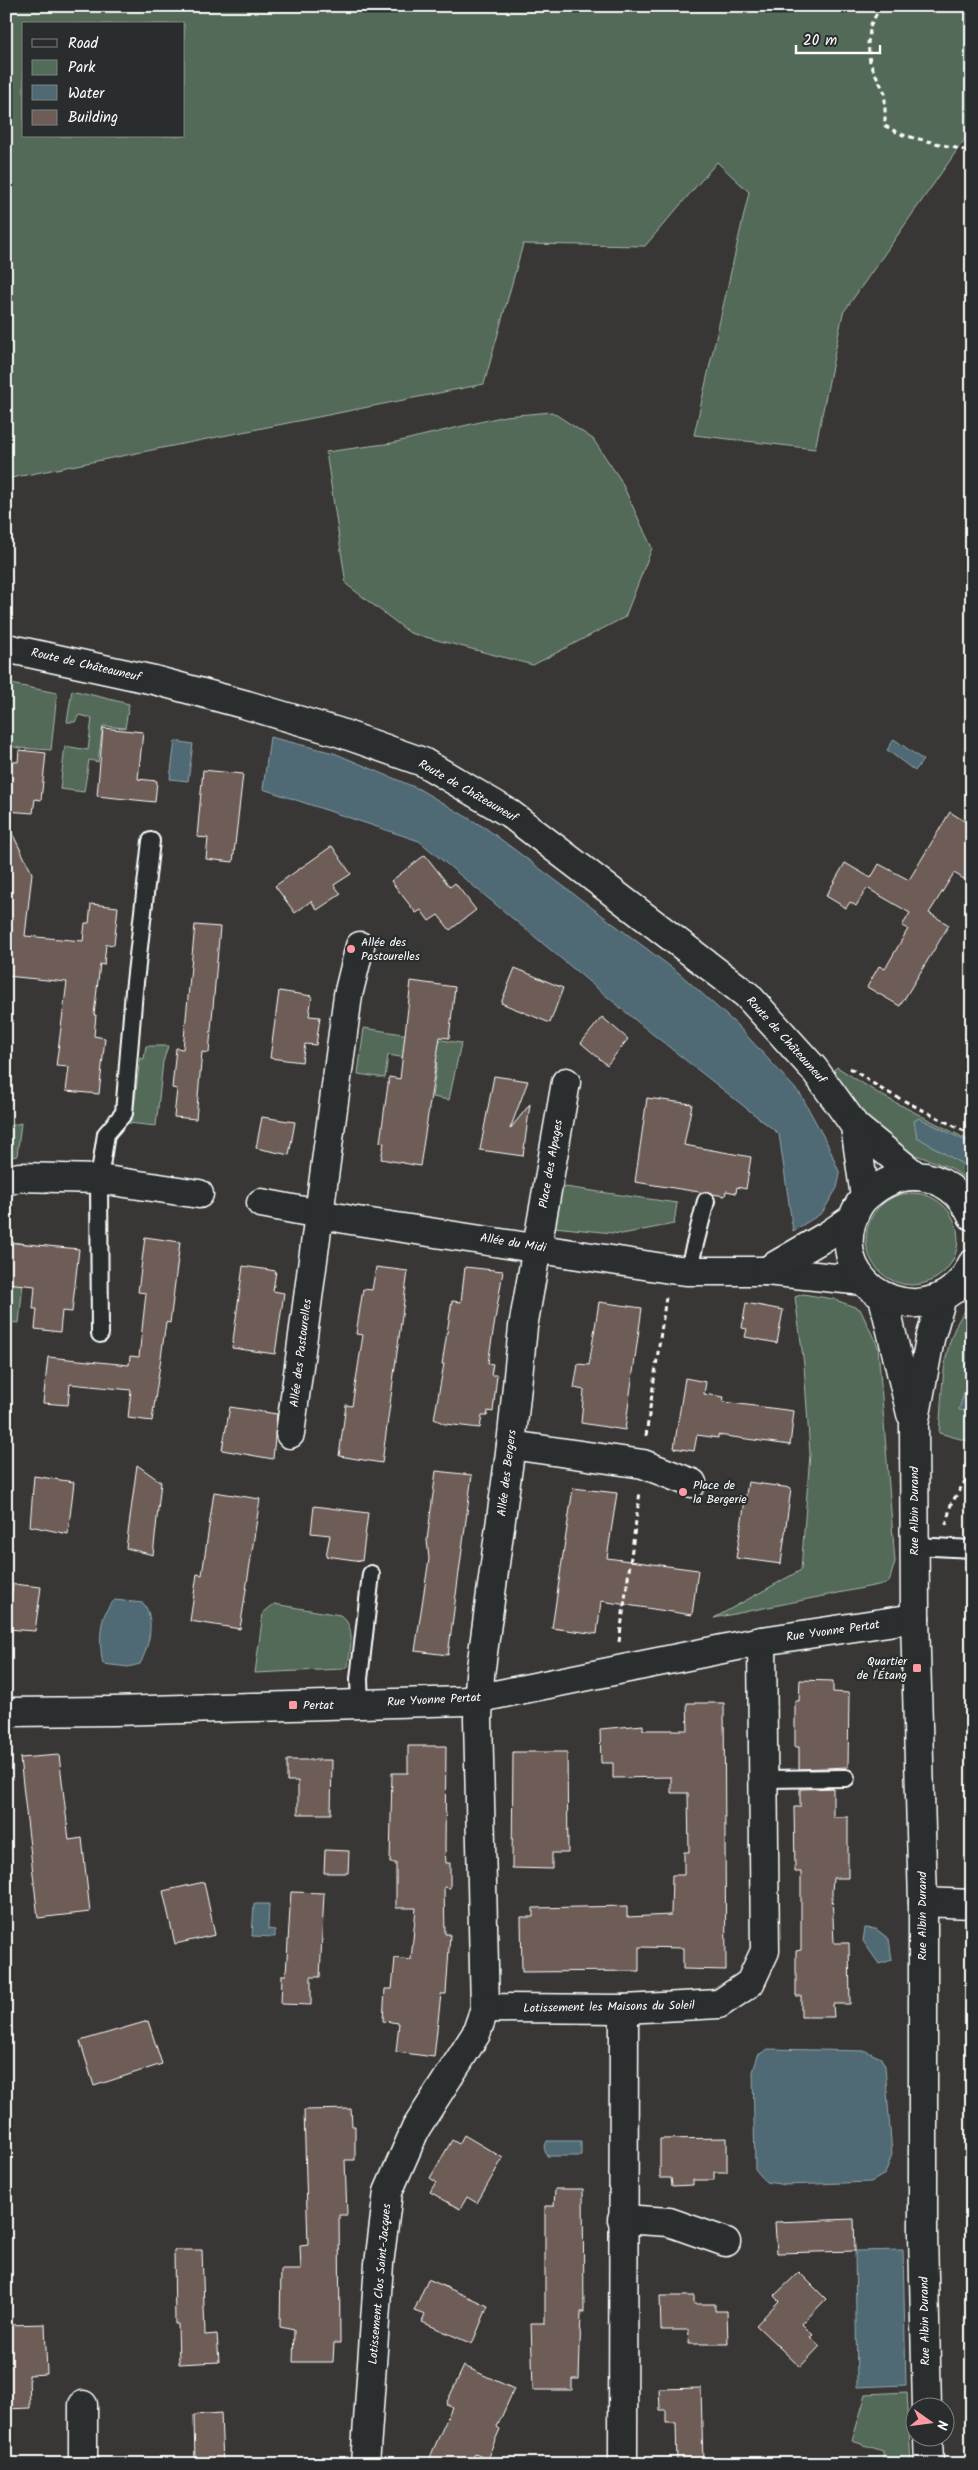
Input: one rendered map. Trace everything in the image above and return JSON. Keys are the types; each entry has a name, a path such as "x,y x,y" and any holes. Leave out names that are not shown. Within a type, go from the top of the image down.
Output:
{"street":[{"name":"Route de Châteauneuf","path":"6,648 154,680 247,705 338,732 423,762 509,813 747,995 814,1069 855,1126 916,1176"},
{"name":"Allée des Pastourelles","path":"290,1434 300,1370 318,1213 348,995 360,946"},
{"name":"Place des Alpages","path":"536,1247 566,1082"},
{"name":"Route de Châteauneuf","path":"855,1126 859,1208 849,1245 856,1270 874,1289"},
{"path":"766,1272 828,1235 859,1208 880,1185 897,1178 916,1176 945,1184 965,1196 972,1216"},
{"path":"6,1181 19,1177 99,1179 199,1194"},
{"name":"Allée du Midi","path":"261,1203 679,1270 766,1272 874,1289 912,1304 928,1302 942,1297"},
{"name":"Allée des Bergers","path":"478,1699 511,1445 523,1328 536,1247"},
{"path":"942,1297 959,1284 972,1265"},
{"name":"Rue Albin Durand","path":"874,1289 914,1425"},
{"name":"Rue Albin Durand","path":"927,2398 923,2233 923,1902 915,1618 914,1425 932,1331 942,1297"},
{"path":"511,1445 643,1464 692,1483"},
{"name":"Rue Yvonne Pertat","path":"6,1712 114,1712 478,1699 618,1672 762,1641 915,1618"},
{"name":"Lotissement les Maisons du Soleil","path":"484,2008 624,2009 719,2004 750,1983 765,1951 762,1641"},
{"path":"478,1699 484,2008"},
{"path":"923,1902 972,1904"},
{"name":"Lotissement Clos Saint-Jacques","path":"365,2464 379,2264 388,2192 416,2128 476,2034 484,2008"},
{"path":"623,2464 622,2219 624,2009"},
{"path":"622,2219 669,2222 726,2242"},
{"path":"83,2405 83,2464"},
{"path":"928,2448 928,2464"}],"lane":[{"path":"100,1334 99,1179 106,1134 124,1113 134,991 151,841"},
{"path":"679,1270 706,1201"},
{"path":"915,1546 972,1549"},
{"path":"360,1704 359,1679 371,1574"},
{"path":"763,1779 846,1778"}],"path":[{"path":"881,6 871,24 868,43 870,63 885,93 885,126 903,135 972,152"},
{"path":"618,1672 618,1649 643,1464 679,1270"}],"green space":[{"path":"6,6 972,6 972,129 843,313 815,449 694,435 749,192 717,162 645,246 523,244 484,384 6,479"},
{"path":"552,412 593,439 620,479 652,548 625,617 533,665 410,633 346,584 326,452 392,443 505,416"},
{"path":"6,683 57,693 51,750 19,748 6,745"},
{"path":"72,690 129,704 125,728 103,726 98,762 89,760 84,792 60,789 65,746 88,750 92,718 79,715 75,722 67,722"},
{"path":"364,1028 461,1043 449,1100 432,1097 437,1063 388,1055 385,1078 358,1074"},
{"path":"146,1046 168,1046 163,1062 156,1126 128,1123 133,1115 140,1058 144,1059"},
{"path":"837,1067 881,1095 972,1142 972,1184 951,1168 905,1151 869,1120 832,1072"},
{"path":"21,1123 17,1156 6,1158 6,1127"},
{"path":"558,1186 677,1203 674,1224 622,1234 554,1227"},
{"path":"912,1193 930,1196 945,1206 955,1221 958,1239 955,1257 945,1272 930,1282 912,1285 894,1282 879,1272 869,1257 866,1239 869,1221 879,1206 894,1196"},
{"path":"12,1242 43,1246 24,1273 19,1323 6,1322"},
{"path":"803,1294 833,1299 860,1309 878,1347 895,1562 889,1582 883,1584 714,1618 801,1570 810,1454 804,1365 795,1297"},
{"path":"972,1303 971,1442 939,1433 945,1364 949,1347 954,1330"},
{"path":"274,1604 340,1615 349,1625 351,1631 348,1666 343,1669 255,1673 263,1613"},
{"path":"907,2392 906,2448 910,2448 911,2464 883,2464 883,2451 852,2441 866,2394"}],"water":[{"path":"270,737 334,753 419,789 487,829 679,973 737,1025 801,1095 828,1145 840,1174 837,1188 822,1213 793,1231 779,1134 645,1028 419,841 263,789"},
{"path":"894,739 923,760 915,771 887,750"},
{"path":"175,741 193,744 188,781 170,779"},
{"path":"919,1118 972,1144 972,1170 917,1137 914,1121"},
{"path":"972,1366 972,1412 959,1410"},
{"path":"115,1600 143,1603 147,1609 150,1633 140,1664 128,1667 103,1664 101,1629 105,1613"},
{"path":"254,1904 269,1904 268,1929 275,1930 275,1937 252,1936"},
{"path":"865,1928 876,1929 889,1939 892,1960 879,1964 863,1941"},
{"path":"768,2049 866,2051 881,2058 885,2066 892,2154 885,2174 871,2182 786,2185 766,2182 755,2169 753,2072 758,2055"},
{"path":"547,2141 581,2141 581,2156 547,2156 544,2148"},
{"path":"903,2250 906,2385 857,2387 855,2251"}],"building":[{"path":"103,728 143,732 138,779 157,781 155,802 97,796"},
{"path":"19,750 46,753 41,800 35,799 33,813 6,811 6,761 18,762"},
{"path":"203,770 243,774 233,862 206,859 208,838 197,837"},
{"path":"950,812 972,826 972,884 954,873 929,913 949,925 900,1006 867,987 879,966 885,969 908,929 902,926 910,913 867,888 856,906 850,902 846,908 826,896 845,863 871,878 879,864 909,880"},
{"path":"6,821 32,873 25,936 83,941 85,923 89,923 91,904 118,907 114,945 106,944 104,965 100,964 94,1015 96,1015 94,1036 105,1038 99,1094 66,1091 69,1067 56,1066 67,982 6,976 8,879 6,875"},
{"path":"332,846 351,874 334,885 341,894 317,910 311,901 295,913 275,886"},
{"path":"425,855 450,887 455,883 476,910 450,930 438,915 429,921 421,910 416,913 391,881"},
{"path":"195,925 220,927 209,1053 202,1052 196,1119 174,1117 177,1089 172,1088 176,1048 183,1049"},
{"path":"515,968 563,988 550,1023 501,1003"},
{"path":"411,981 455,987 449,1038 440,1037 420,1166 381,1159 384,1143 380,1142 389,1077 400,1079"},
{"path":"279,991 312,996 309,1016 320,1017 316,1045 305,1044 302,1062 270,1058"},
{"path":"602,1017 628,1039 607,1065 581,1043"},
{"path":"494,1076 528,1081 510,1129 530,1104 523,1156 480,1150"},
{"path":"647,1098 692,1104 684,1145 751,1157 746,1189 737,1187 736,1193 726,1191 725,1196 635,1182"},
{"path":"262,1117 295,1122 289,1155 256,1148"},
{"path":"145,1237 180,1242 170,1323 166,1322 152,1421 128,1418 131,1390 70,1384 68,1405 43,1403 48,1357 129,1365 130,1356 139,1357 146,1293 138,1292"},
{"path":"6,1242 79,1249 72,1312 62,1311 60,1332 35,1329 37,1309 33,1309 35,1286 6,1283"},
{"path":"243,1266 276,1271 273,1291 284,1293 275,1354 232,1348"},
{"path":"376,1267 408,1271 382,1463 339,1456 346,1405 352,1406 363,1335 356,1334 363,1289 372,1290"},
{"path":"465,1267 503,1271 488,1363 493,1364 491,1375 497,1375 493,1412 488,1411 487,1416 482,1416 480,1428 445,1424 434,1419 444,1364 442,1364 452,1301 461,1302"},
{"path":"599,1302 642,1308 625,1430 581,1423 584,1390 574,1388 578,1364 589,1365"},
{"path":"746,1303 783,1310 777,1343 745,1337 747,1329 742,1328"},
{"path":"685,1378 706,1382 704,1394 724,1397 723,1402 794,1411 790,1445 718,1435 718,1438 697,1435 694,1451 674,1448"},
{"path":"230,1407 277,1414 273,1459 222,1450"},
{"path":"137,1465 161,1482 153,1555 126,1548"},
{"path":"436,1471 472,1475 448,1655 415,1651 429,1559 427,1540"},
{"path":"34,1476 74,1482 68,1534 30,1526"},
{"path":"748,1482 791,1488 781,1564 736,1558"},
{"path":"573,1488 617,1493 607,1558 698,1570 692,1615 601,1601 597,1634 552,1628"},
{"path":"214,1492 260,1499 240,1629 190,1621 197,1574 202,1575"},
{"path":"314,1506 368,1513 362,1561 326,1556 330,1535 311,1533"},
{"path":"13,1584 41,1587 35,1631 6,1629"},
{"path":"800,1680 833,1681 833,1692 849,1693 848,1767 799,1769 799,1747 795,1747 795,1701 799,1701"},
{"path":"687,1703 724,1703 726,1970 683,1969 683,1948 639,1947 639,1971 522,1972 521,1917 533,1917 533,1908 627,1906 627,1917 671,1915 672,1875 684,1875 684,1852 689,1852 688,1793 671,1793 671,1777 613,1778 613,1763 601,1763 600,1729 643,1725 643,1730 688,1730"},
{"path":"408,1746 446,1746 445,1849 446,1863 450,1863 450,1888 444,1887 445,1934 450,1934 446,1994 441,1994 434,2057 396,2052 399,2023 383,2021 385,1989 392,1989 395,1958 411,1960 416,1908 396,1908 396,1863 390,1863 392,1773 408,1773"},
{"path":"513,1752 567,1752 568,1853 552,1853 552,1869 512,1868"},
{"path":"59,1755 69,1840 82,1838 90,1912 38,1918 20,1758"},
{"path":"287,1760 332,1760 331,1814 298,1814 298,1781 287,1781"},
{"path":"833,1788 833,1817 848,1817 848,1878 833,1878 832,1892 834,1943 849,1943 850,2004 833,2004 834,2017 801,2017 801,1996 796,1996 796,1951 801,1950 801,1872 795,1872 794,1807 800,1807 800,1789"},
{"path":"325,1850 349,1851 348,1873 324,1873"},
{"path":"204,1882 215,1935 175,1944 163,1891"},
{"path":"291,1892 324,1893 320,1977 311,1977 311,2005 281,2004 282,1975 286,1975"},
{"path":"148,2021 162,2064 94,2086 80,2041"},
{"path":"351,2109 352,2126 355,2126 355,2160 345,2160 347,2215 339,2215 340,2343 334,2343 333,2362 293,2362 294,2330 280,2327 281,2270 301,2270 300,2246 308,2245 304,2110"},
{"path":"464,2135 503,2158 477,2203 467,2197 460,2209 430,2192 436,2182 430,2178 452,2140 459,2144"},
{"path":"727,2138 727,2172 714,2172 714,2180 693,2180 693,2185 672,2186 671,2178 660,2178 660,2139"},
{"path":"555,2189 583,2189 584,2312 581,2312 579,2379 572,2379 572,2390 533,2390 531,2323 545,2323 545,2206 554,2206"},
{"path":"854,2219 855,2251 777,2253 775,2222"},
{"path":"174,2250 202,2250 205,2335 217,2334 219,2362 179,2364 178,2324 175,2324"},
{"path":"799,2272 826,2299 802,2324 813,2335 810,2337 820,2346 800,2367 756,2325 779,2301 774,2296"},
{"path":"428,2279 488,2306 472,2344 422,2322 425,2315 414,2311"},
{"path":"660,2296 694,2296 694,2304 715,2304 715,2311 727,2311 728,2344 688,2344 689,2330 661,2330"},
{"path":"45,2324 47,2374 29,2375 30,2408 6,2409 6,2325"},
{"path":"464,2366 514,2389 497,2427 500,2429 487,2459 475,2454 470,2464 427,2464 452,2407 446,2404"},
{"path":"701,2388 703,2464 677,2464 676,2423 666,2423 666,2410 660,2410 659,2389"},
{"path":"221,2413 223,2464 195,2464 194,2415"}],"place":[{"name":"Allée des Pastourelles","path":"351,949"},
{"name":"Place de la Bergerie","path":"683,1492"},
{"name":"Quartier de l'Étang","path":"917,1668"},
{"name":"Pertat","path":"293,1705"}]}
